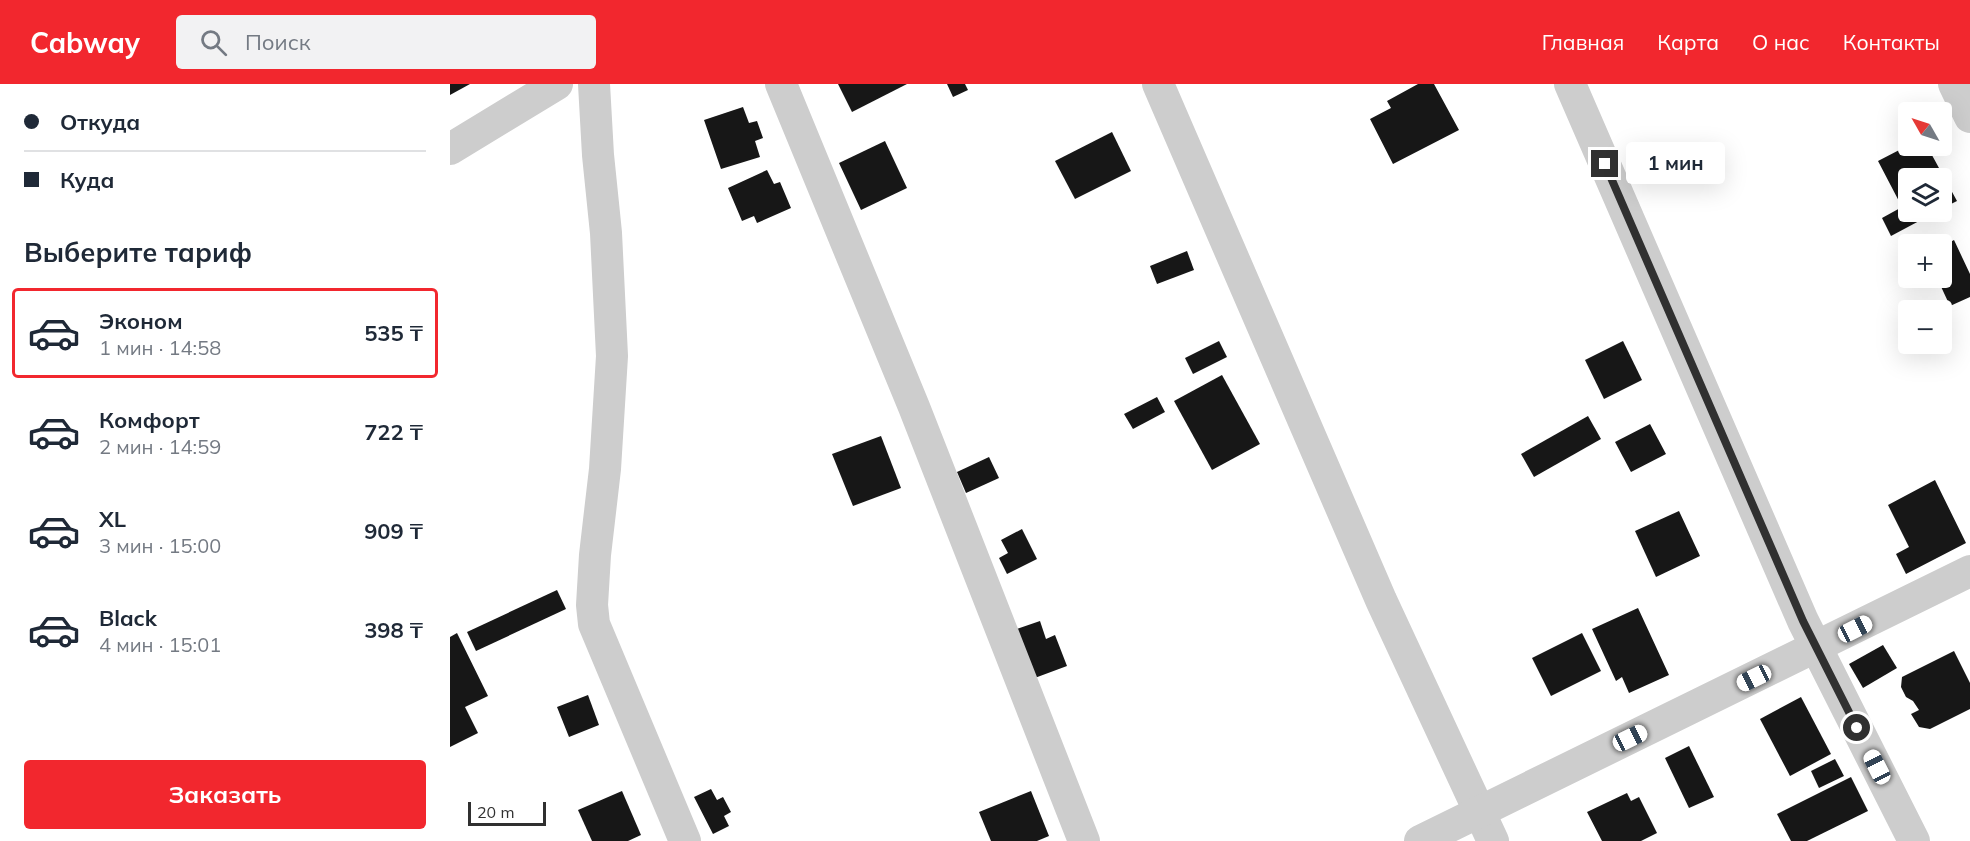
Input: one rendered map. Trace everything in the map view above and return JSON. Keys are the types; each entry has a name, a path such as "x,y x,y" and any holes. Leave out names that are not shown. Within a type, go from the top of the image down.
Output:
{"street":[{"path":"450,149 556,84"},
{"path":"594,84 606,233 612,356 605,469 595,555 594,624 685,841"},
{"path":"781,84 914,407 1084,841"},
{"path":"1158,84 1381,600 1493,841"},
{"path":"1570,84 1803,621 1914,841"},
{"path":"1954,84 1970,117"},
{"path":"1420,841 1970,571"}],"building":[{"path":"450,84 470,84 450,95"},
{"path":"838,84 907,84 852,112"},
{"path":"947,84 965,84 968,90 953,97"},
{"path":"1418,84 1434,84 1459,130 1393,164 1370,119 1391,108 1387,101"},
{"path":"743,107 749,123 757,121 763,138 755,141 760,157 721,169 704,120"},
{"path":"1112,132 1131,171 1075,199 1055,161"},
{"path":"885,141 907,188 861,210 839,163"},
{"path":"1898,151 1898,156 1932,156 1939,168 1898,168 1898,199 1878,161"},
{"path":"767,170 774,184 780,182 791,208 757,223 754,216 742,221 728,188"},
{"path":"1952,192 1957,201 1952,204"},
{"path":"1898,209 1898,222 1917,222 1891,236 1882,218"},
{"path":"1954,240 1970,274 1970,297 1952,305 1952,300 1947,300 1942,288 1952,288 1952,241"},
{"path":"1187,251 1194,270 1157,284 1150,266"},
{"path":"1219,341 1227,357 1193,374 1185,358"},
{"path":"1623,341 1642,380 1604,399 1585,360"},
{"path":"1222,375 1260,444 1212,470 1174,401"},
{"path":"1157,397 1165,412 1133,429 1124,414"},
{"path":"1588,416 1601,439 1534,477 1521,454"},
{"path":"1650,424 1666,454 1631,472 1615,442"},
{"path":"881,436 901,488 853,506 832,454"},
{"path":"989,457 999,478 966,493 957,472"},
{"path":"1935,480 1966,543 1906,574 1896,554 1909,547 1888,505"},
{"path":"1679,511 1700,556 1656,577 1635,531"},
{"path":"1022,529 1037,559 1007,574 999,558 1008,553 1001,540"},
{"path":"557,590 566,609 476,651 467,632"},
{"path":"1638,608 1669,675 1629,693 1622,677 1616,681 1592,629"},
{"path":"1040,621 1046,639 1055,635 1067,666 1032,679 1014,630"},
{"path":"457,633 488,696 465,707 478,733 450,747 450,637"},
{"path":"1582,633 1601,671 1551,696 1532,658"},
{"path":"1883,645 1897,668 1863,688 1849,664"},
{"path":"1954,651 1970,683 1970,709 1930,729 1919,727 1911,714 1919,710 1913,701 1906,697 1901,687 1902,677"},
{"path":"588,695 599,725 569,737 557,707"},
{"path":"1801,697 1831,754 1790,776 1760,719"},
{"path":"1689,746 1714,797 1689,808 1665,758"},
{"path":"1835,759 1844,776 1819,788 1811,771"},
{"path":"1851,777 1868,811 1807,841 1791,841 1777,814"},
{"path":"711,789 717,800 723,797 731,812 724,816 729,826 713,834 694,797"},
{"path":"622,791 641,835 628,841 592,841 578,810"},
{"path":"1031,791 1049,836 1037,841 991,841 979,812"},
{"path":"1627,793 1631,801 1639,797 1657,833 1641,841 1602,841 1587,812"}],"route":[{"path":"1605,164 1803,621 1857,728"}]}
